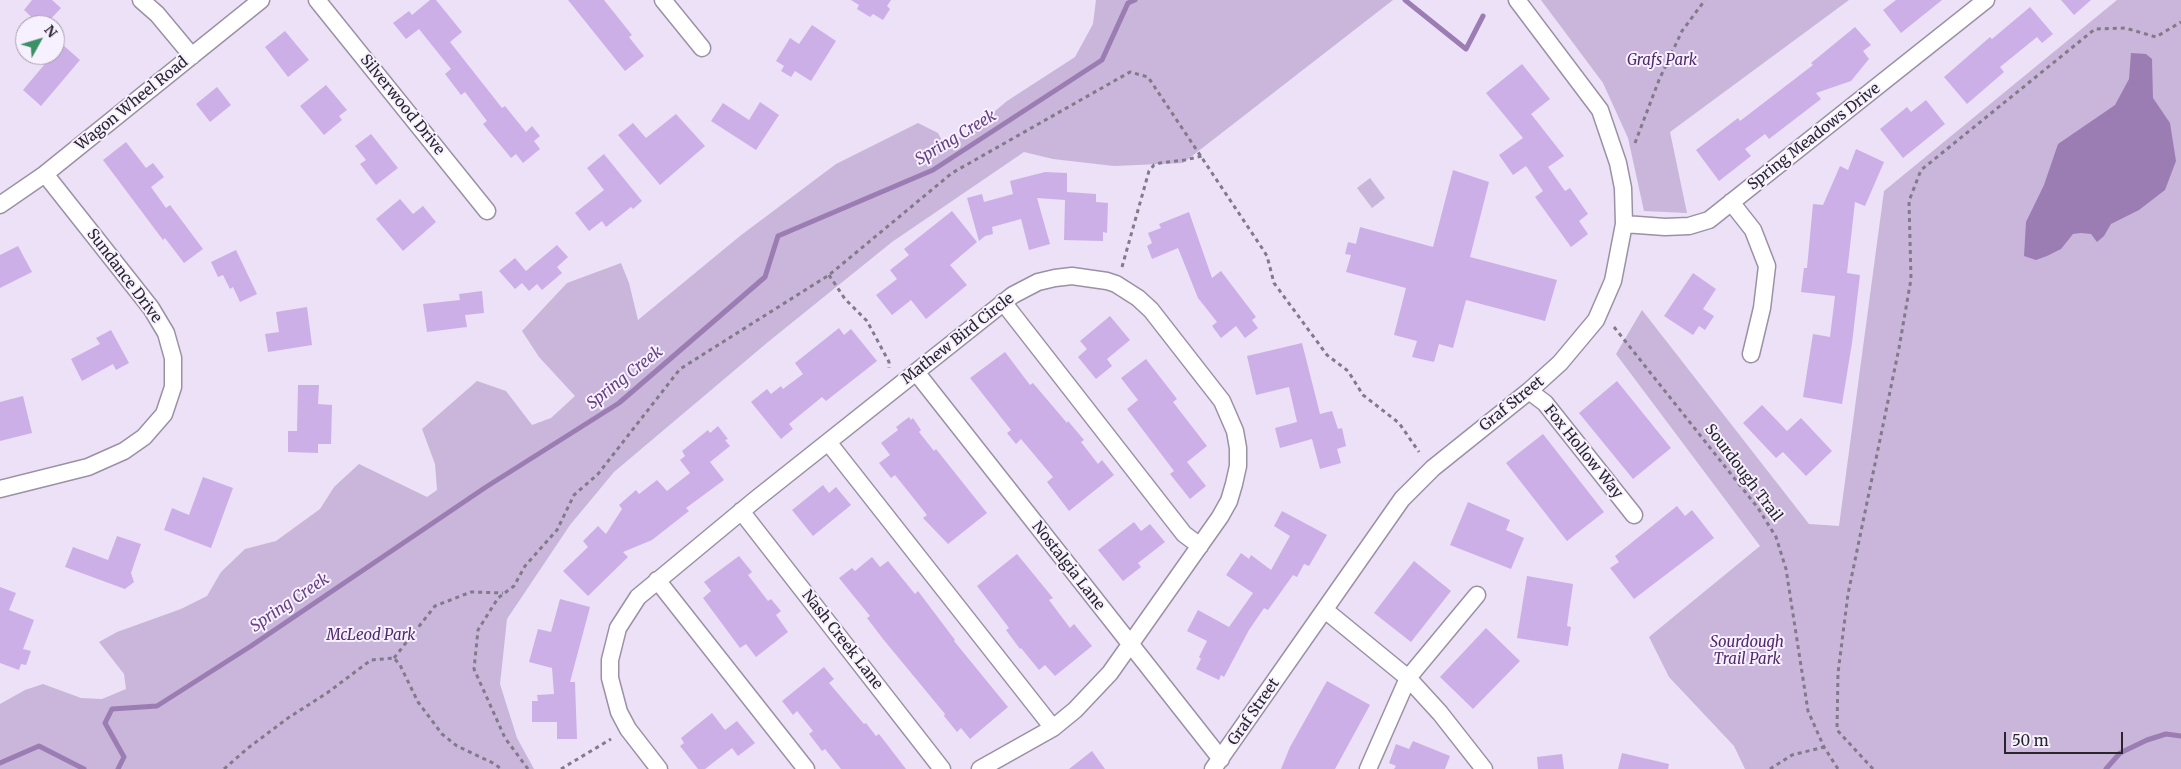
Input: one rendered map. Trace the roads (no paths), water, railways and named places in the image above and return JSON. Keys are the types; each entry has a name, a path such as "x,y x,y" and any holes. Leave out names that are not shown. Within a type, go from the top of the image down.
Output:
{"street":[{"path":"141,0 157,14 192,56"},
{"name":"Wagon Wheel Road","path":"0,205 45,174 261,0"},
{"name":"Silverwood Drive","path":"317,0 487,210"},
{"path":"663,0 702,48"},
{"name":"Graf Street","path":"1217,764 1372,541 1414,486 1433,468 1529,391 1560,363 1596,320 1613,282 1624,224 1623,188 1618,163 1600,110 1517,0"},
{"name":"Spring Meadows Drive","path":"1624,224 1666,227 1689,226 1709,220 1986,0"},
{"name":"Sundance Drive","path":"0,489 88,467 124,451 144,437 164,414 173,387 173,358 166,333 161,324 151,308 45,174"},
{"path":"1731,202 1753,230 1767,266 1762,308 1751,354"},
{"name":"Mathew Bird Circle","path":"659,769 628,729 619,712 610,678 610,660 618,628 627,611 638,597 741,511 1003,302 1038,282 1072,276 1116,284 1138,298 1162,323 1222,401 1235,431 1238,448 1238,466 1229,500 1200,546 1131,646 1094,692 1053,728 980,769"},
{"path":"1003,302 1184,534 1200,546"},
{"name":"Nostalgia Lane","path":"916,372 1131,646 1217,764"},
{"name":"Fox Hollow Way","path":"1529,391 1545,403 1634,515"},
{"path":"828,442 1053,728"},
{"name":"Nash Creek Lane","path":"741,511 942,769"},
{"path":"657,580 806,769"},
{"path":"1368,769 1408,678 1477,595"},
{"path":"1325,610 1408,678 1440,713 1484,769"}],"waterway":[{"name":"Spring Creek","path":"118,769 124,757 105,723 112,709 157,706 251,646 486,487 619,403 765,277 778,236 933,170 1102,60 1128,3 1135,0"},
{"name":"Spring Creek","path":"1405,0 1466,49 1483,16"},
{"path":"2106,769 2120,753 2147,740 2166,734 2181,736"},
{"name":"Spring Creek","path":"0,763 39,746 84,769"}],"park label":[{"name":"Grafs Park","path":"1662,61"},
{"name":"McLeod Park","path":"371,636"},
{"name":"Sourdough Trail Park","path":"1747,652"}]}
